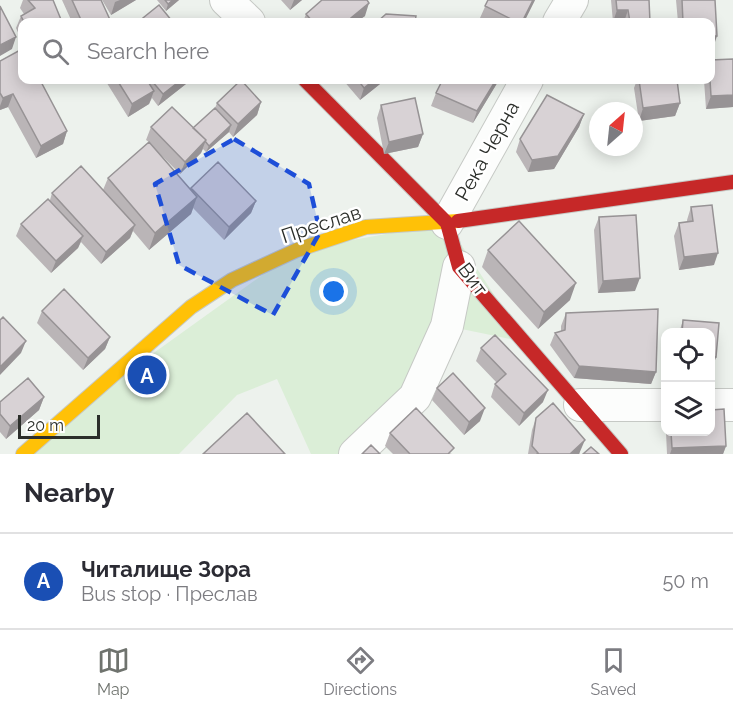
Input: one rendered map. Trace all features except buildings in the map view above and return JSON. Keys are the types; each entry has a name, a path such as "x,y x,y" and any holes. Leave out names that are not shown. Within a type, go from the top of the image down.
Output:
{"main road":[{"name":"Вит","path":"309,84 447,223 459,267 621,454"},
{"name":"Преслав","path":"23,454 191,307 232,280 297,250 366,227 447,223 733,182"}],"street":[{"path":"226,0 245,18"},
{"path":"561,18 572,0"},
{"name":"Река Черна","path":"447,223 525,84"},
{"path":"355,454 415,397 447,326 459,267"},
{"path":"580,405 661,405"},
{"path":"715,405 733,405"}],"highlighted area":[{"path":"234,139 309,184 320,232 273,315 179,265 155,184"}],"green space":[{"path":"447,223 525,342 447,326 355,454 311,454 277,379 237,395 179,454 23,454 66,416 297,250"}],"traffic: slow":[{"path":"23,454 191,307 232,280 297,250 366,227 458,221"}],"traffic: jam":[{"path":"309,84 447,223 459,267 621,454"},
{"path":"458,221 733,182"}],"place":[{"name":"Читалище Зора","path":"147,375"}]}
